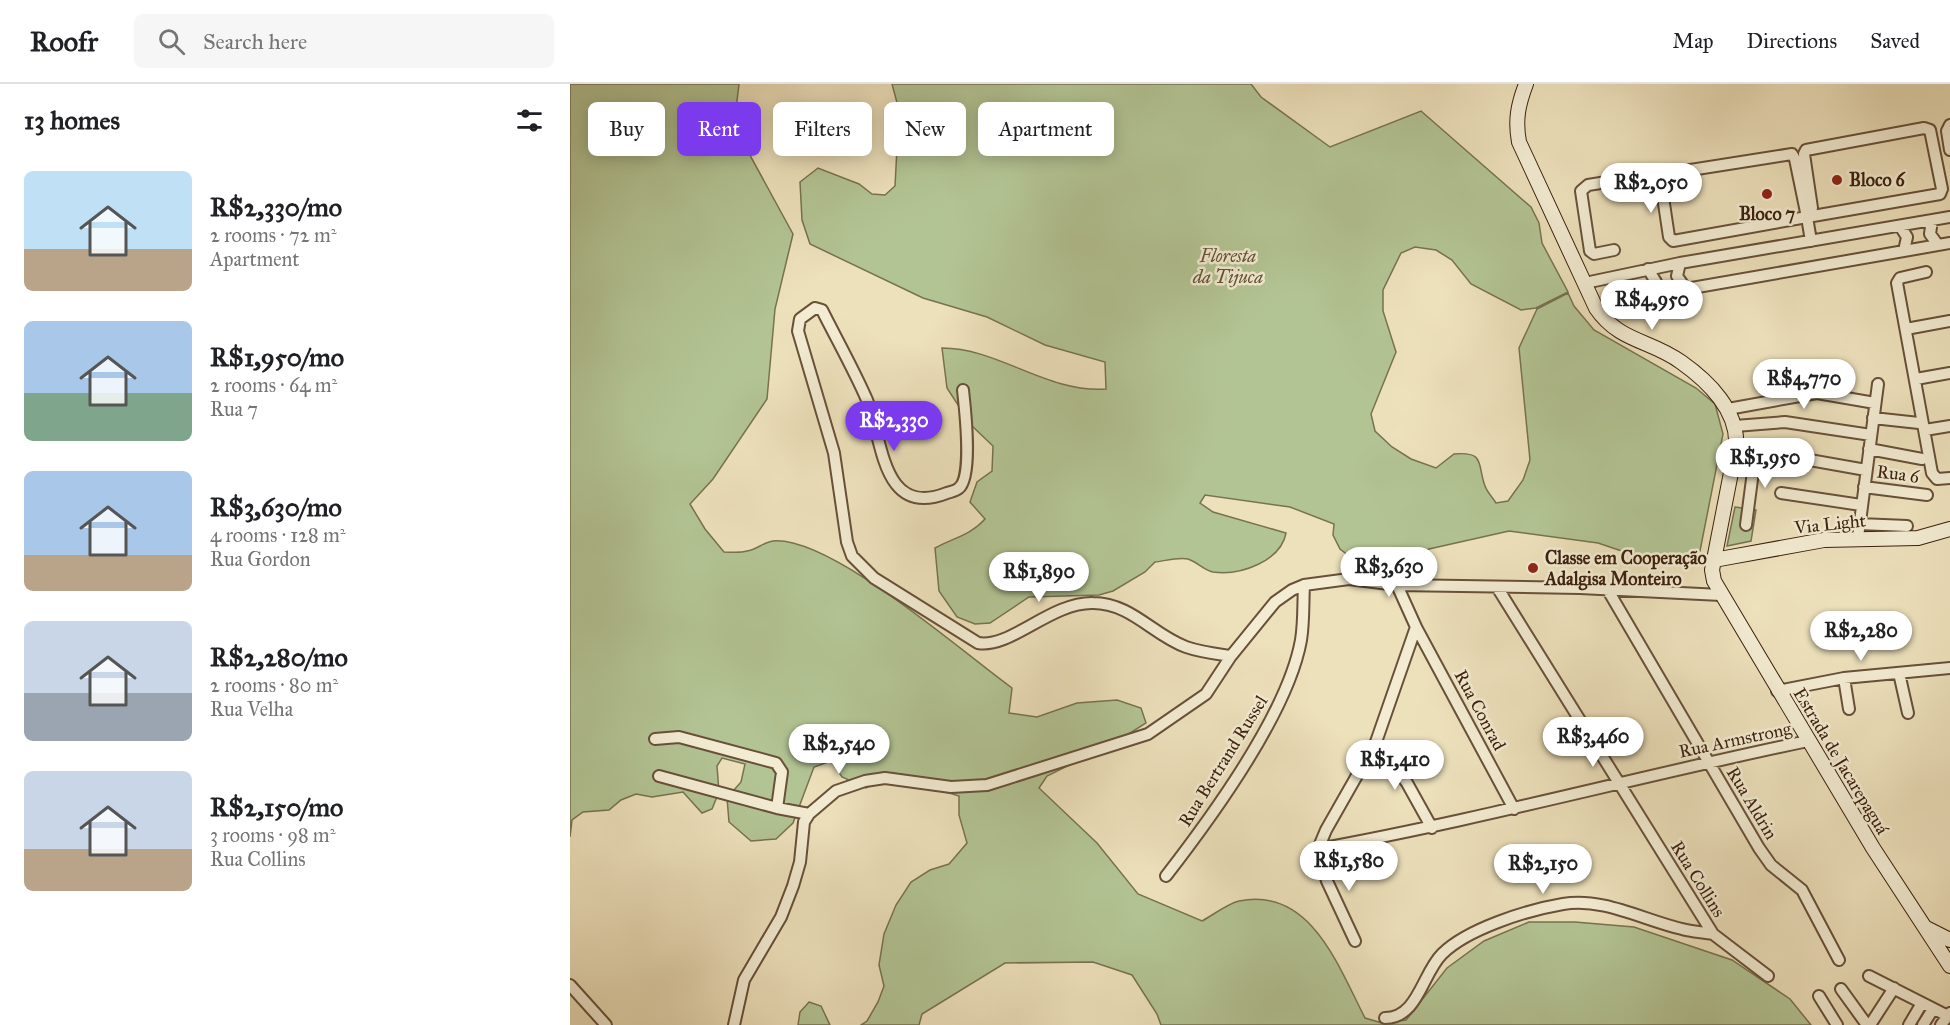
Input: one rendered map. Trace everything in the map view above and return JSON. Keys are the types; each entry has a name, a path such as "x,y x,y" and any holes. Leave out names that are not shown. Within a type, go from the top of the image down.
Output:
{"street":[{"name":"Estrada de Jacarepaguá","path":"1526,84 1517,112 1519,142 1596,308 1616,330 1680,361 1718,395 1728,409 1735,426 1736,447 1712,576 1721,595 1777,691 1950,966"},
{"path":"1950,125 1947,131 1950,150"},
{"path":"1810,217 1795,159 1789,153 1665,174 1660,177 1669,237 1673,241 1810,217 1940,194 1942,189 1930,130 1924,128 1806,150 1804,154 1810,217 1814,241"},
{"path":"1614,250 1594,254 1588,249 1580,193 1582,188 1644,176"},
{"path":"1585,283 1680,263 1950,217"},
{"path":"1932,220 1929,234 1938,245"},
{"path":"1900,226 1906,237 1904,251"},
{"path":"1596,308 1686,289 1950,243"},
{"path":"1572,257 1588,249"},
{"path":"1680,263 1677,276 1686,289"},
{"path":"1648,269 1656,282 1652,296"},
{"path":"1926,272 1898,281 1916,379 1922,427 1933,476 1939,480 1950,478"},
{"path":"963,390 967,429 965,479 960,488 932,499 920,500 897,485 882,461 868,404 822,310 815,308 800,319 798,331 834,453 847,542 852,556 867,571 978,643 995,644 1059,609 1091,603 1118,606 1186,647 1231,656"},
{"path":"1906,329 1950,321"},
{"path":"1916,379 1950,374"},
{"path":"1878,384 1859,531 1907,526"},
{"path":"1728,409 1817,393 1875,403"},
{"path":"1873,418 1922,427 1950,426"},
{"path":"1735,426 1785,422 1871,435"},
{"path":"1736,447 1866,470"},
{"path":"1746,525 1756,449"},
{"path":"1869,449 1922,459"},
{"name":"Rua 6","path":"1864,487 1927,495"},
{"path":"1781,493 1862,505"},
{"name":"Via Light","path":"1714,560 1824,540 1859,531 1918,538 1950,529"},
{"path":"734,1025 740,990 781,917 793,886 800,862 804,822 809,814 836,791 865,781 885,778 951,787 987,785 1148,734 1197,702 1231,656 1285,593 1304,585 1349,579 1397,585 1580,588 1609,592 1721,595"},
{"name":"Rua Bertrand Russel","path":"1166,876 1205,823 1278,706 1301,642 1304,585"},
{"name":"Rua Conrad","path":"1397,585 1416,627 1514,809"},
{"name":"Rua Collins","path":"1497,587 1713,934"},
{"name":"Rua Aldrin","path":"1609,592 1771,865 1802,890 1839,960"},
{"path":"1355,941 1327,881 1318,849 1376,742 1416,627"},
{"path":"1777,691 1844,678 1950,668"},
{"path":"1899,673 1908,713"},
{"path":"1844,678 1849,709"},
{"path":"655,739 679,737 776,763 782,772 777,808"},
{"name":"Rua Armstrong","path":"1318,849 1432,828 1708,762 1808,741"},
{"path":"1376,742 1407,783 1432,828"},
{"path":"659,776 777,808 809,814"},
{"name":"Rua Collins","path":"1385,1018 1403,1014 1417,995 1431,967 1455,942 1473,932 1561,904 1590,903 1682,930 1713,934"},
{"path":"1924,927 1950,940"},
{"path":"1713,934 1768,976"},
{"path":"1869,976 1933,1009 1945,1020"},
{"path":"570,985 606,1025"},
{"path":"1841,989 1868,1025 1894,988"},
{"path":"1819,996 1837,1025"},
{"path":"1909,1025 1922,1003"},
{"path":"1923,1025 1933,1009"}],"green space":[{"path":"570,84 739,84 737,102 677,102 677,156 750,156 793,234 775,309 767,399 713,479 690,504 705,529 724,552 750,550 773,541 798,544 828,557 896,599 1012,688 1009,713 1037,717 1077,703 1117,700 1141,708 1146,723 1116,742 1047,776 1039,788 1097,843 1138,894 1202,921 1234,902 1264,900 1285,906 1304,918 1333,955 1365,1018 1382,1023 1406,1020 1447,968 1484,941 1529,922 1575,922 1634,927 1732,960 1790,999 1811,1025 1161,1025 1157,1014 1132,975 1093,962 1005,963 922,1014 919,1025 861,1025 867,1021 884,986 879,965 884,934 896,905 911,882 930,870 949,864 967,843 959,815 959,796 917,783 882,779 866,788 842,777 831,761 814,767 793,823 776,839 751,841 729,822 727,798 741,782 745,764 722,758 717,766 719,792 712,809 702,813 683,792 652,797 636,794 621,800 609,810 583,812 572,820 570,837"},
{"name":"Floresta da Tijuca","path":"892,84 1251,84 1261,97 1330,147 1421,111 1531,207 1539,223 1542,243 1568,292 1536,308 1521,310 1471,284 1452,260 1436,250 1415,247 1401,253 1383,290 1383,311 1396,352 1371,414 1375,431 1392,447 1411,459 1436,468 1454,454 1476,457 1486,488 1496,503 1508,501 1523,480 1530,460 1519,348 1537,309 1568,293 1574,306 1594,330 1696,388 1715,404 1723,434 1700,551 1660,564 1598,543 1509,531 1429,549 1409,563 1380,565 1357,562 1340,549 1333,535 1334,524 1290,507 1205,495 1200,503 1213,512 1286,533 1283,543 1268,559 1235,572 1213,572 1188,559 1155,562 1145,572 1113,591 1099,595 1029,597 990,623 975,624 957,617 939,591 935,548 968,533 985,519 970,502 977,482 992,471 993,446 971,425 947,388 942,348 983,355 1043,378 1084,388 1106,389 1105,362 1045,345 987,317 923,298 810,244 802,220 800,182 818,168 859,184 872,194 885,195 895,186 897,156 966,156 966,102 897,102"},
{"path":"1735,507 1756,510 1751,541 1727,546"},
{"path":"809,1002 821,1006 830,1025 798,1025 800,1012"}],"place":[{"name":"Bloco 6","path":"1837,180"},
{"name":"Bloco 7","path":"1767,194"},
{"name":"Classe em Cooperação Adalgisa Monteiro","path":"1533,568"}]}
